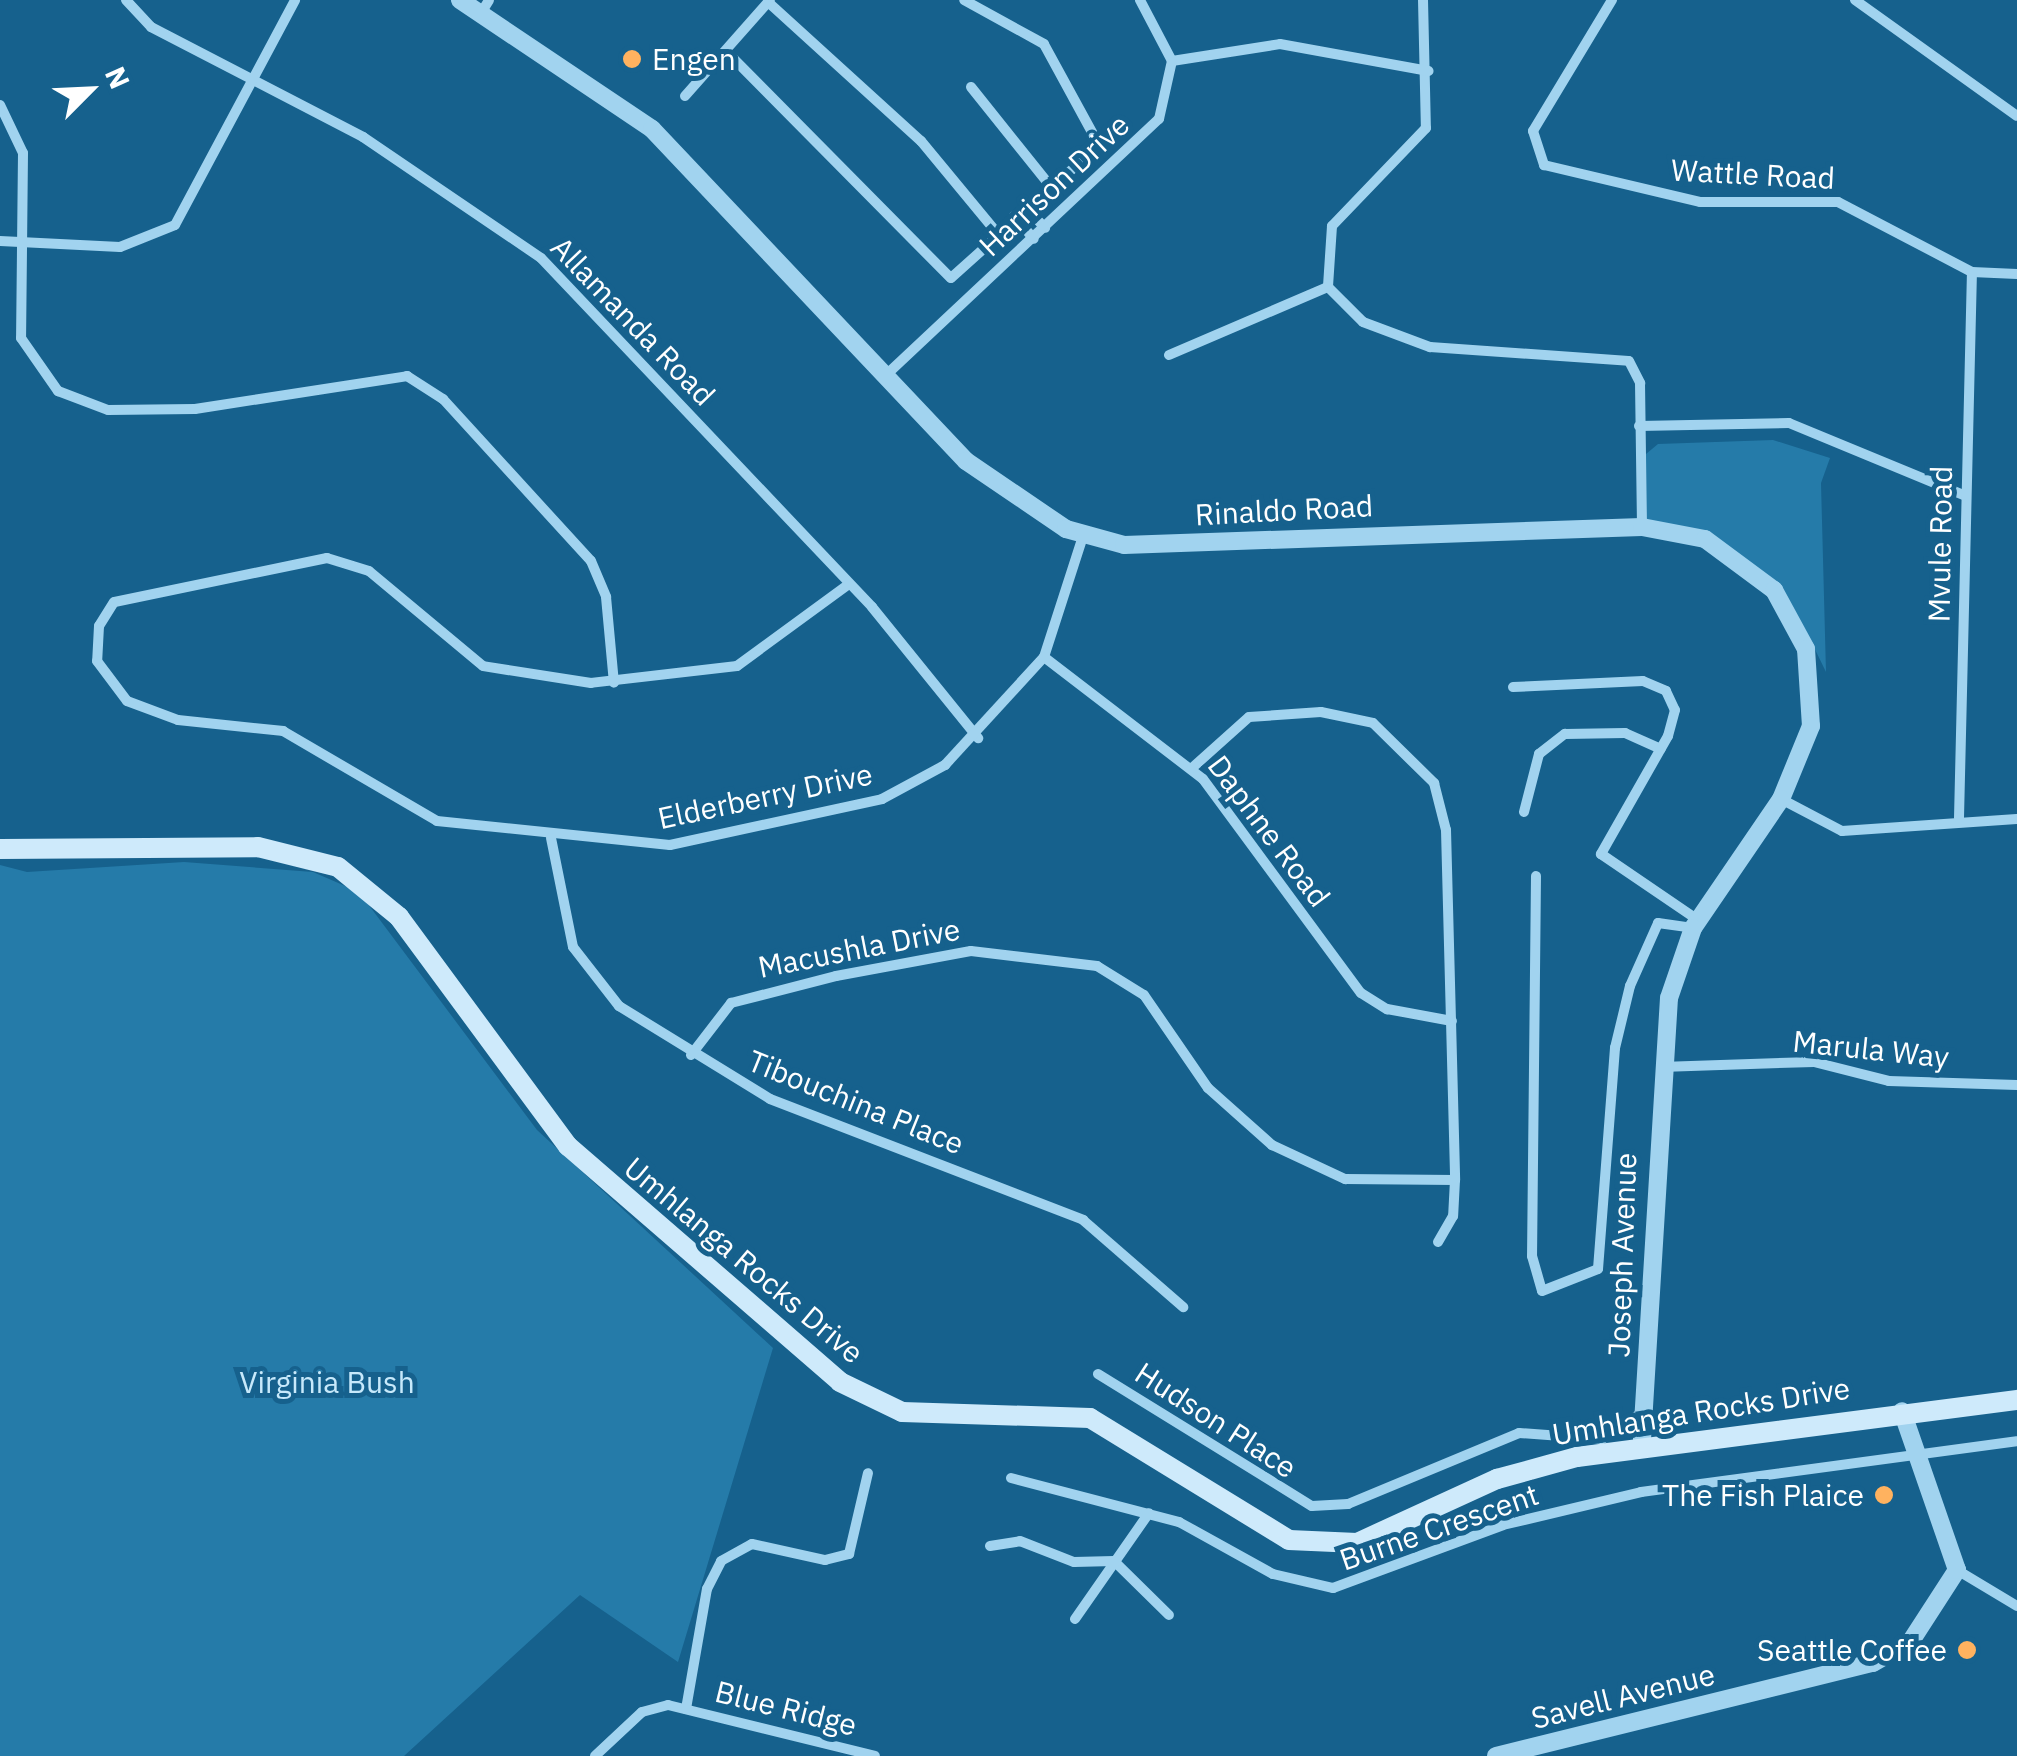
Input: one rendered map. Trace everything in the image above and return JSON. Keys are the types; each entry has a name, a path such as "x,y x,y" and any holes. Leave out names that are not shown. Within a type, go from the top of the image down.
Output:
{"main road":[{"name":"Umhlanga Rocks Drive","path":"0,849 279,849 354,876 399,917 588,1166 812,1361 878,1404 932,1416 1043,1410 1090,1418 1269,1531 1311,1546 1357,1543 1497,1479 1642,1445 2017,1400"}],"street":[{"name":"Allamanda Road","path":"126,0 152,28 363,137 541,258 849,584 978,738"},
{"path":"0,241 120,247 163,234 185,213 296,0"},
{"name":"Rinaldo Road","path":"460,0 485,7 652,130 986,480 1083,536 1146,545 1642,527 1731,552 1792,618 1812,681 1810,726 1781,799 1696,924 1669,998 1660,1067"},
{"path":"726,52 938,272 957,276 1014,216 1099,149 1098,137 1044,44 964,0"},
{"path":"1140,0 1172,61 1280,44 1430,71"},
{"path":"1423,0 1430,71 1416,143 1332,226 1328,287 1363,322 1430,347 1620,356 1640,383 1642,527"},
{"name":"Wattle Road","path":"1612,0 1533,130 1544,166 1700,202 1838,202 1972,272 2017,274"},
{"path":"1855,0 2017,116"},
{"path":"685,96 769,1 922,141 997,233"},
{"name":"Harrison Drive","path":"885,376 1159,119 1172,61"},
{"path":"971,88 1051,187"},
{"path":"0,105 23,153 21,338 58,391 87,407 195,409 391,374 427,386 600,576 614,683"},
{"path":"1025,207 1045,228"},
{"path":"1014,216 1034,239"},
{"name":"Mvule Road","path":"1959,818 1972,272"},
{"path":"1169,356 1328,287"},
{"path":"1639,426 1790,423 1966,496"},
{"name":"Elderberry Drive","path":"849,584 736,666 614,683 499,673 370,571 327,558 114,602 102,619 100,674 127,701 178,720 283,731 424,816 551,838 670,845 856,806 922,781 978,738 1044,657 1083,536"},
{"name":"Daphne Road","path":"1044,657 1192,768 1361,994 1388,1009 1452,1022"},
{"path":"1513,686 1658,685 1675,710 1662,749 1601,854 1696,924"},
{"path":"1192,768 1262,712 1360,719 1416,758 1434,783 1446,830 1455,1180 1453,1216 1438,1242"},
{"path":"1524,812 1539,754 1565,734 1624,733 1662,749"},
{"path":"1781,799 1842,831 1959,818 2017,820"},
{"name":"Tibouchina Place","path":"551,838 572,947 588,978 691,1055 770,1099 1083,1220 1183,1307"},
{"path":"1536,876 1532,1256 1542,1291 1598,1269 1615,1048 1630,986 1657,924 1696,924"},
{"name":"Macushla Drive","path":"691,1055 731,1003 836,976 971,950 1096,966 1144,996 1208,1088 1272,1145 1345,1178 1455,1180"},
{"name":"Marula Way","path":"1660,1067 1814,1062 1889,1081 2017,1085"},
{"name":"Joseph Avenue","path":"1642,1445 1660,1067"},
{"name":"Hudson Place","path":"1098,1374 1312,1506 1348,1504 1519,1433 1602,1439 1643,1412"},
{"path":"1902,1411 1912,1451 1957,1570 2017,1606"},
{"name":"Burne Crescent","path":"1011,1478 1149,1513 1272,1574 1333,1588 1503,1525 1641,1492 1912,1451 2017,1441"},
{"path":"594,1756 642,1712 686,1709 707,1588 721,1560 752,1544 826,1560 849,1554 868,1473"},
{"path":"1075,1620 1149,1513"},
{"path":"990,1546 1020,1541 1074,1562 1114,1561 1169,1615"},
{"name":"Savell Avenue","path":"1496,1756 1873,1663 1911,1641 1957,1570"},
{"name":"Blue Ridge","path":"686,1709 874,1756"}],"green space":[{"path":"1773,440 1830,458 1821,483 1826,672 1805,629 1762,578 1702,537 1645,531 1646,454 1658,444"},
{"name":"Virginia Bush","path":"184,862 313,872 359,892 537,1130 773,1348 678,1662 580,1595 404,1756 0,1756 0,865 27,872"}],"place":[{"name":"Engen","path":"632,59"},
{"name":"The Fish Plaice","path":"1884,1495"},
{"name":"Seattle Coffee","path":"1967,1650"}]}
